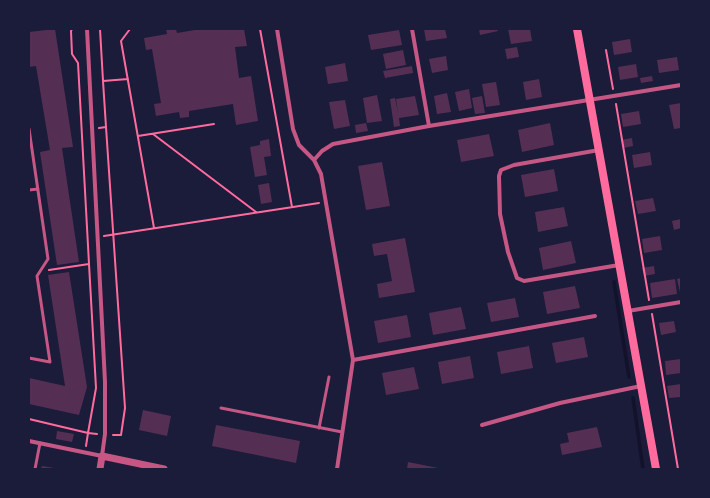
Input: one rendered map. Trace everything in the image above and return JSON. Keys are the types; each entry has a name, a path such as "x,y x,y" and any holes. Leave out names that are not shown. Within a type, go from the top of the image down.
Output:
{"main road":[{"path":"577,29 656,469"}],"street":[{"path":"87,29 105,382 105,434 100,469"},
{"path":"277,29 293,129 299,145 314,160 321,174 353,360 337,469"},
{"path":"412,29 429,126"},
{"path":"314,160 333,144 429,126 681,85"},
{"path":"599,150 514,165 502,170 499,176 500,214 508,252 517,278 524,280 620,265"},
{"path":"628,310 681,302"},
{"path":"353,360 595,316"},
{"path":"482,425 560,403 641,386"},
{"path":"29,441 164,469"}],"lane":[{"path":"29,129 48,259 37,276 50,362 29,358"},
{"path":"29,190 38,189"},
{"path":"319,428 329,377"},
{"path":"221,408 342,432"},
{"path":"35,469 40,443"}],"path":[{"path":"40,272 89,264 78,63 72,54 72,29"},
{"path":"82,129 106,127 100,29"},
{"path":"130,29 121,41 154,228"},
{"path":"260,29 292,207"},
{"path":"606,50 614,96"},
{"path":"103,81 128,79"},
{"path":"616,104 650,306"},
{"path":"138,136 214,124"},
{"path":"153,134 256,212"},
{"path":"97,237 326,202"},
{"path":"652,314 678,469"},
{"path":"29,419 88,433 85,453"}],"building":[{"path":"55,29 73,147 62,148 79,262 57,265 40,152 50,150 36,66 29,67 29,32"},
{"path":"166,29 176,29 177,33 201,29 244,29 247,46 235,47 239,78 251,76 258,121 236,125 233,104 189,111 189,117 180,118 179,112 156,116 154,104 161,103 152,49 146,50 144,38 167,34"},
{"path":"424,29 445,29 447,38 426,41"},
{"path":"479,29 497,29 498,31 480,35"},
{"path":"508,29 530,29 532,41 511,44"},
{"path":"399,30 402,45 371,50 368,35"},
{"path":"630,39 632,52 614,55 612,42"},
{"path":"517,47 519,57 507,59 505,49"},
{"path":"403,50 406,65 386,69 383,54"},
{"path":"446,56 448,70 432,73 429,59"},
{"path":"677,57 679,70 659,73 657,60"},
{"path":"345,63 348,81 328,84 325,67"},
{"path":"636,64 638,77 620,80 618,67"},
{"path":"412,66 413,73 385,78 383,71"},
{"path":"652,76 653,81 641,83 640,78"},
{"path":"539,79 542,97 526,100 523,82"},
{"path":"496,82 500,105 486,107 482,84"},
{"path":"469,89 472,108 459,111 455,92"},
{"path":"447,93 451,112 437,114 434,96"},
{"path":"377,95 382,121 367,123 363,98"},
{"path":"415,96 419,115 399,118 400,126 394,127 390,99 395,98 398,113 396,99"},
{"path":"482,96 485,113 475,114 472,98"},
{"path":"345,100 350,126 334,129 329,102"},
{"path":"681,103 681,128 674,129 669,105"},
{"path":"639,111 641,124 623,127 621,114"},
{"path":"366,123 368,131 356,133 355,125"},
{"path":"550,123 554,145 522,152 518,130"},
{"path":"489,134 494,156 461,162 457,140"},
{"path":"632,138 633,146 623,148 621,140"},
{"path":"269,139 271,156 264,157 267,175 255,177 250,147 260,145 260,141"},
{"path":"650,152 652,165 634,168 632,155"},
{"path":"382,162 390,206 366,210 358,166"},
{"path":"554,169 558,191 525,197 521,175"},
{"path":"269,183 272,202 261,204 258,185"},
{"path":"653,198 656,211 638,214 635,201"},
{"path":"564,207 568,226 538,232 535,212"},
{"path":"681,219 681,228 674,230 672,221"},
{"path":"660,236 662,250 644,253 642,239"},
{"path":"405,238 415,292 379,298 377,284 392,281 387,254 374,256 372,244"},
{"path":"571,241 576,263 543,270 539,248"},
{"path":"654,266 655,274 644,276 642,268"},
{"path":"69,272 87,387 79,415 29,404 29,378 65,386 48,275"},
{"path":"681,278 681,291 680,292 677,279"},
{"path":"675,279 677,294 652,298 650,283"},
{"path":"575,286 580,308 547,314 543,292"},
{"path":"515,298 519,317 491,322 487,303"},
{"path":"461,307 466,329 433,335 429,313"},
{"path":"407,315 411,337 378,343 374,321"},
{"path":"674,321 676,332 661,335 659,323"},
{"path":"584,337 588,357 556,363 552,343"},
{"path":"529,346 533,368 501,374 497,352"},
{"path":"470,356 474,378 442,384 438,362"},
{"path":"681,359 681,373 666,375 665,361"},
{"path":"414,367 419,389 386,395 382,373"},
{"path":"681,384 681,397 669,398 667,386"},
{"path":"143,410 171,416 167,436 139,430"},
{"path":"216,425 300,441 296,463 212,446"},
{"path":"597,427 602,447 562,455 560,444 569,442 567,433"},
{"path":"57,431 74,434 72,442 56,439"},
{"path":"408,462 438,468 407,469"},
{"path":"42,466 54,468 54,469 41,469"}],"waterway":[{"path":"614,282 629,377"},
{"path":"633,398 643,469"}]}
